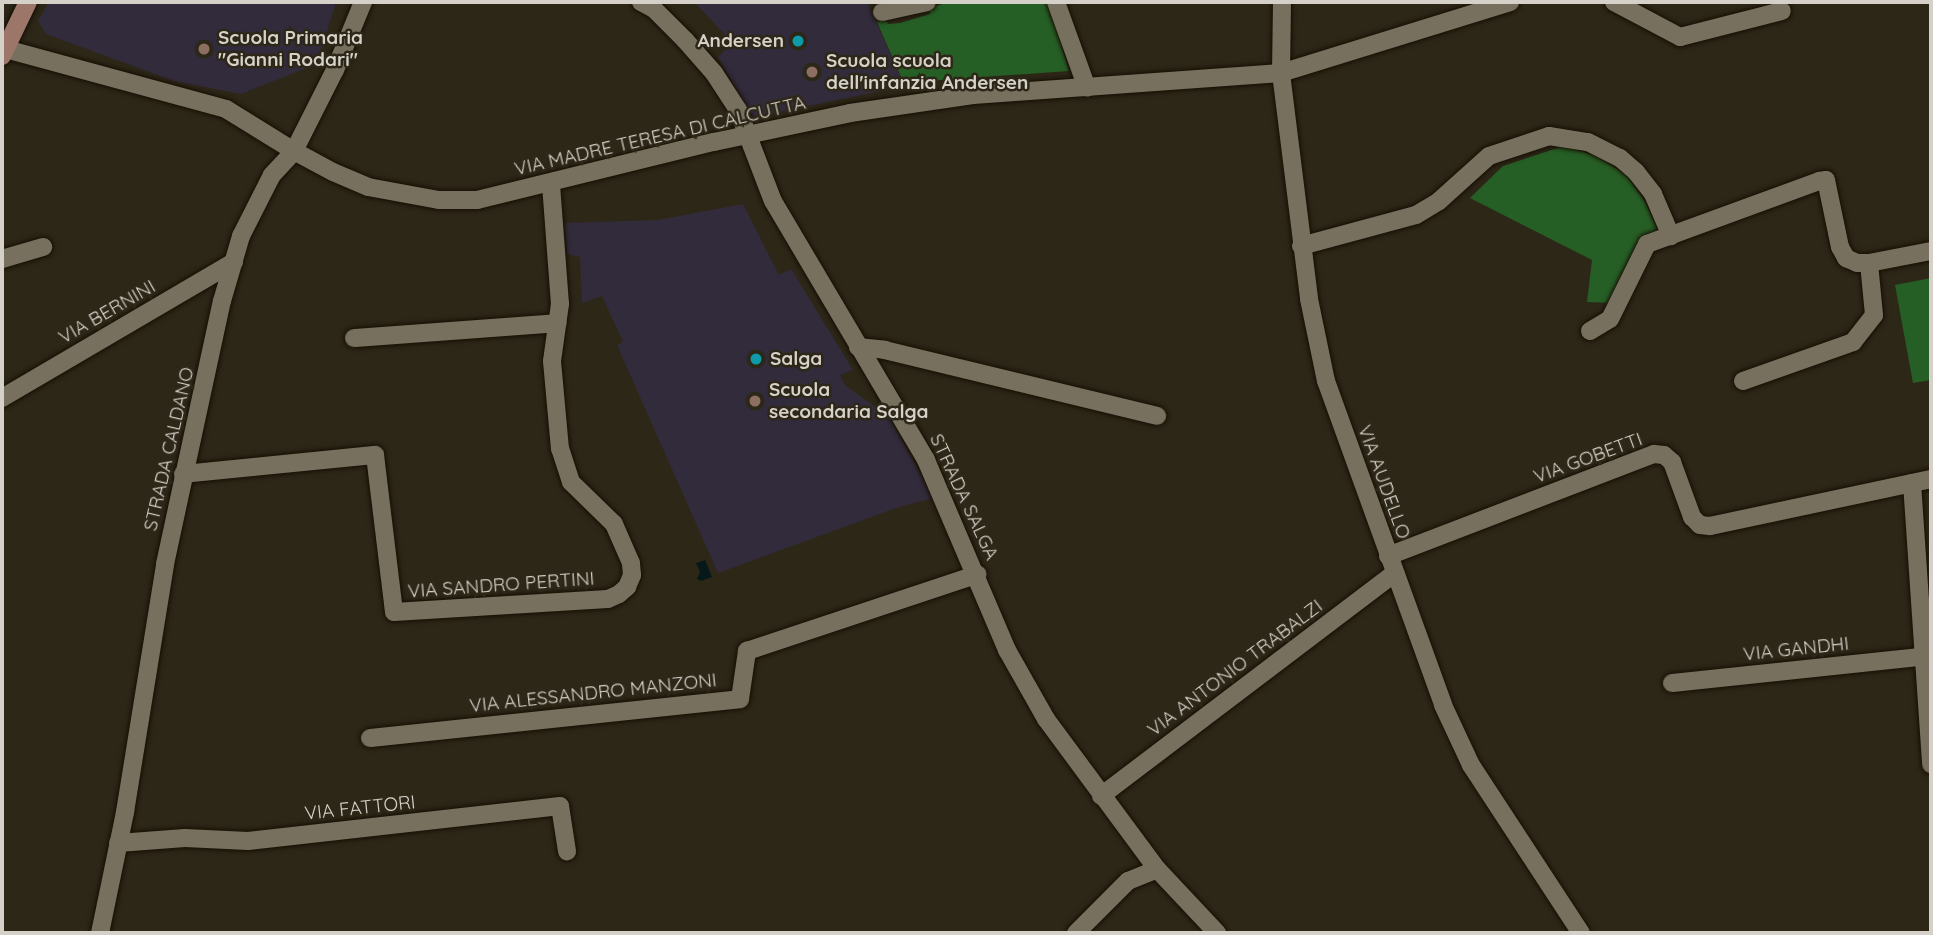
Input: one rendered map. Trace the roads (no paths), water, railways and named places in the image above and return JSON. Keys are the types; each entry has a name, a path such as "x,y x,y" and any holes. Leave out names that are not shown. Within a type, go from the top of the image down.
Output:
{"street":[{"path":"3,51 28,2"},
{"name":"STRADA CALDANO","path":"100,933 183,474 241,236 272,175 293,151 335,69 363,2"},
{"name":"STRADA SALGA","path":"641,2 654,9 714,73 738,110 773,201 926,460 978,574 1007,650 1046,719 1157,869 1217,933"},
{"path":"881,12 927,2"},
{"path":"1056,2 1087,88"},
{"name":"VIA AUDELLO","path":"1282,2 1281,73 1301,246 1314,333 1326,381 1443,705 1471,765 1581,933"},
{"name":"VIA MADRE TERESA DI CALCUTTA","path":"3,51 226,109 332,173 368,187 439,200 477,200 850,113 973,95 1281,73 1510,2"},
{"path":"1614,2 1680,37 1782,11"},
{"path":"1301,246 1416,215 1439,201 1489,156 1549,136 1588,142 1620,158 1653,194 1671,236"},
{"path":"1590,331 1611,319 1647,244 1826,180 1840,247 1846,258 1857,263 1869,263 1931,251"},
{"name":"VIA SANDRO PERTINI","path":"183,474 375,455 394,612 608,599 627,587 632,575 631,563 614,524 571,482 560,449 552,361 559,304 551,183"},
{"path":"2,259 43,247"},
{"name":"VIA BERNINI","path":"2,398 234,262"},
{"path":"1743,380 1853,342 1874,315 1869,263"},
{"path":"354,338 557,323"},
{"path":"858,347 885,350 1157,416"},
{"name":"VIA GOBETTI","path":"1392,564 1654,454 1664,455 1672,462 1692,517 1700,525 1710,526 1931,479"},
{"path":"1912,483 1928,657 1931,764"},
{"name":"VIA ANTONIO TRABALZI","path":"1101,796 1392,564"},
{"name":"VIA ALESSANDRO MANZONI","path":"370,738 740,699 747,651 978,574"},
{"name":"VIA GANDHI","path":"1672,683 1928,657"},
{"name":"VIA FATTORI","path":"118,844 185,838 248,841 561,806 567,851"},
{"path":"1076,933 1128,881 1157,869"}],"place":[{"name":"Andersen","path":"798,41"},
{"name":"Scuola Primaria \"Gianni Rodari\"","path":"204,49"},
{"name":"Scuola scuola dell'infanzia Andersen","path":"812,72"},
{"name":"Salga","path":"756,359"},
{"name":"Scuola secondaria Salga","path":"755,401"}]}
